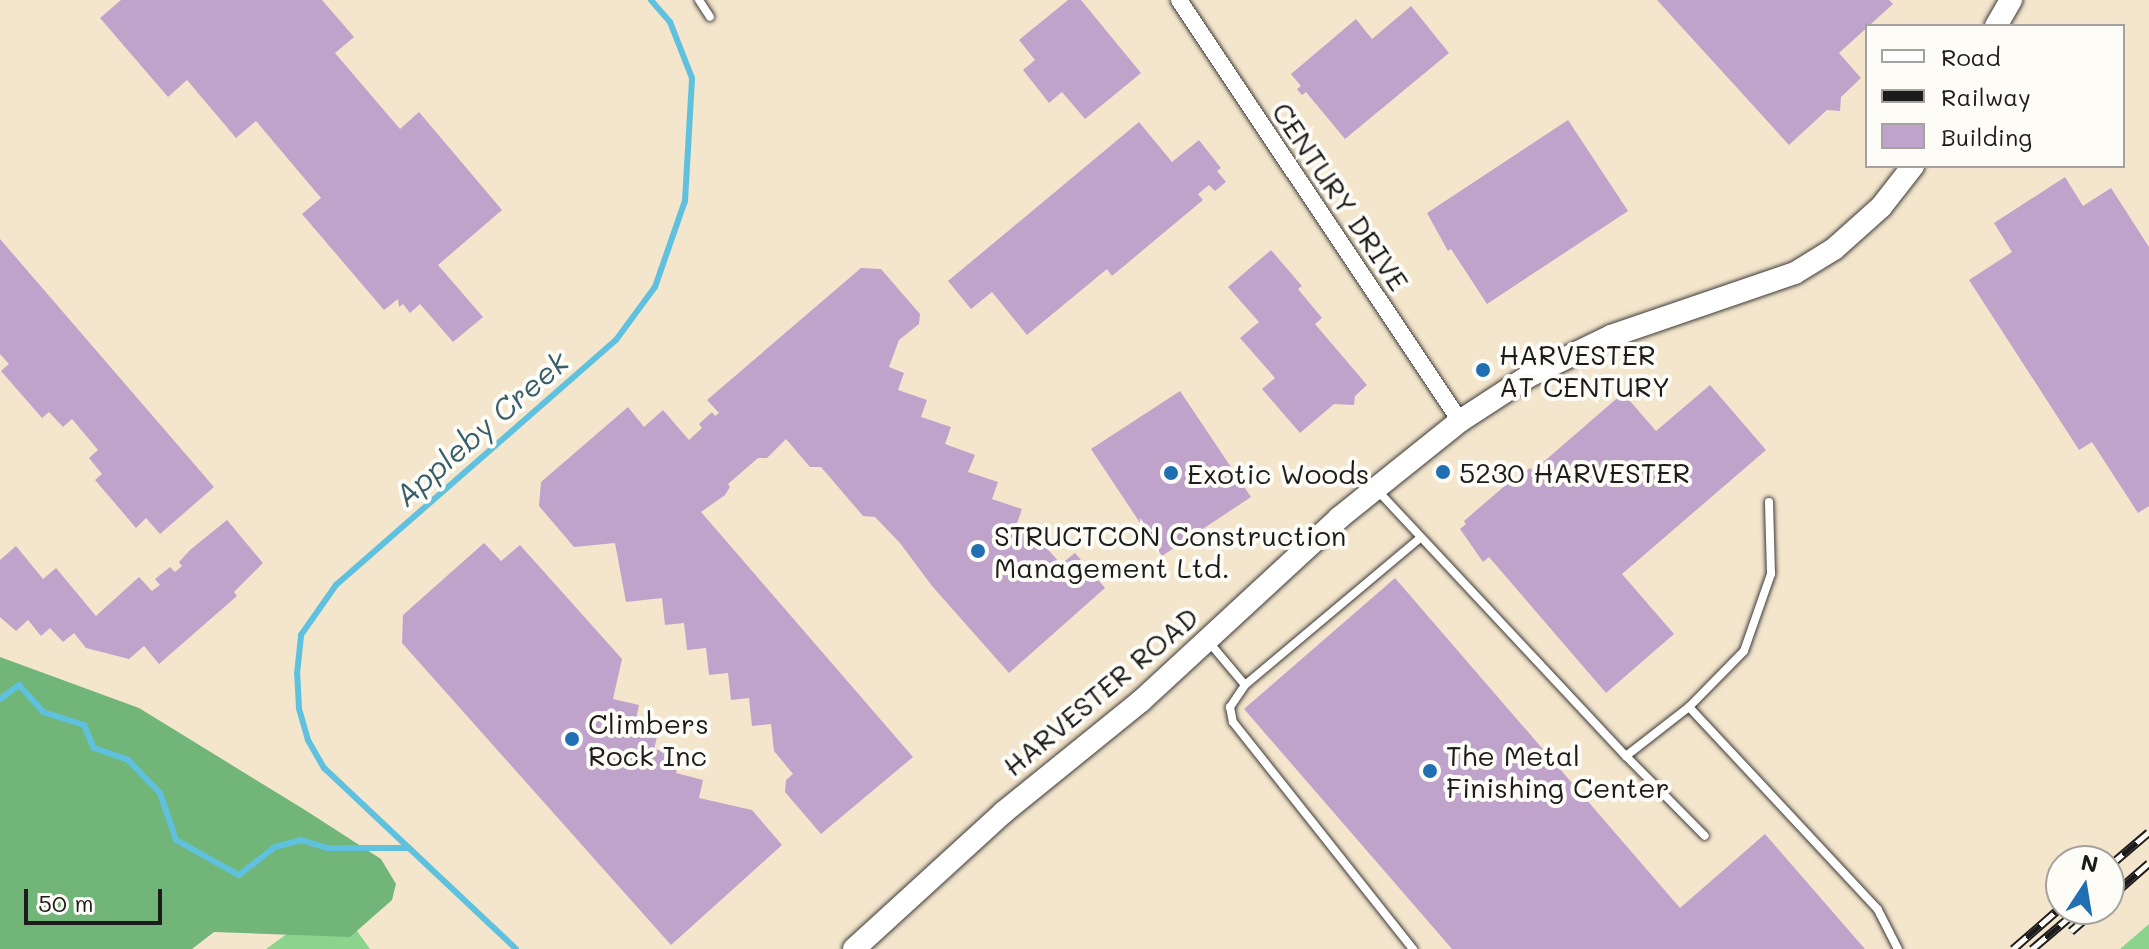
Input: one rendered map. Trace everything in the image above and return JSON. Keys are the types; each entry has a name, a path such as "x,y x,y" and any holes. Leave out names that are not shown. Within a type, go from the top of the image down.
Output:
{"main road":[{"path":"1997,24 2011,0"},
{"name":"HARVESTER ROAD","path":"854,949 1004,812 1141,701 1376,489 1460,421 1529,376 1611,336 1795,273 1834,249 1881,207 1911,168"}],"street":[{"name":"CENTURY DRIVE","path":"1179,0 1460,421"}],"lane":[{"path":"699,0 710,17"},
{"path":"1376,489 1705,836"},
{"path":"1626,756 1689,707 1744,651 1771,574 1769,502"},
{"path":"1412,949 1233,722 1230,707 1245,685 1420,538"},
{"path":"1207,640 1245,685"},
{"path":"1689,707 1878,910 1898,949"}],"green space":[{"path":"0,657 139,708 305,810 381,859 396,884 392,900 350,937 214,932 192,949 0,949"},
{"path":"364,878 385,906 355,928 370,949 266,949"},
{"path":"2149,924 2149,949 2120,949"}],"building":[{"path":"121,0 322,0 354,37 335,53 400,129 419,112 502,210 438,265 483,317 453,342 420,304 410,313 403,304 399,307 398,299 384,310 302,214 321,198 256,121 236,138 187,80 168,97 100,18"},
{"path":"1068,0 1081,0 1141,73 1085,119 1062,92 1049,103 1023,70 1035,60 1019,40"},
{"path":"1657,0 1889,0 1893,4 1871,24 1865,24 1865,29 1839,53 1861,78 1841,97 1840,111 1827,110 1789,145"},
{"path":"1411,6 1449,53 1345,139 1306,92 1302,95 1297,89 1301,86 1291,74 1356,19 1372,39"},
{"path":"1568,120 1628,211 1487,304 1451,249 1448,251 1427,213"},
{"path":"1139,122 1172,162 1199,140 1221,168 1217,171 1226,182 1215,191 1209,185 1198,194 1203,200 1112,276 1107,269 1027,335 992,292 971,309 948,281"},
{"path":"2065,177 2083,206 2111,188 2149,247 2149,506 2138,513 2092,442 2079,450 1969,280 2012,252 1994,223"},
{"path":"0,239 214,487 160,534 146,518 136,528 95,480 102,474 89,458 98,450 72,419 63,427 49,412 42,418 1,371 9,364 0,354"},
{"path":"1271,250 1302,286 1298,289 1322,318 1315,324 1367,385 1355,396 1354,405 1334,404 1300,433 1262,389 1275,378 1240,338 1259,322 1228,287"},
{"name":"STRUCTCON Construction Management Ltd.","path":"861,268 881,269 920,314 919,324 899,340 889,367 904,373 898,390 927,400 921,417 951,427 945,444 975,455 968,472 998,482 992,499 1022,509 1016,526 1033,533 1061,564 1075,553 1105,588 1009,673 932,586 900,543 875,517 863,516 821,467 810,467 786,439 767,458 758,458 728,484 730,487 725,495 701,512 913,757 821,834 785,792 786,780 793,774 774,751 771,724 752,726 749,698 731,700 728,673 709,675 706,648 687,650 684,623 665,625 662,598 626,602 615,543 574,547 539,506 541,482 628,407 644,427 663,410 689,440 702,428 699,424 712,412 715,416 719,413 707,400"},
{"path":"1710,385 1766,450 1622,574 1674,634 1606,693 1489,557 1483,562 1460,529 1466,524 1464,521 1515,477 1517,479 1530,468 1533,471 1623,393 1656,431"},
{"name":"Exotic Woods","path":"1180,391 1251,497 1162,556 1091,449"},
{"path":"227,520 263,563 234,592 237,596 159,664 144,646 129,659 86,648 74,633 63,642 50,628 41,636 28,620 16,631 0,617 0,560 16,546 43,579 56,568 96,616 139,577 152,591 160,585 155,579 170,567 175,572 182,566 179,562 190,550"},
{"name":"Climbers Rock Inc","path":"484,543 501,561 520,545 622,659 613,699 639,705 635,724 659,729 654,749 680,755 676,773 703,780 699,798 752,810 782,845 671,945 402,643 403,615"},
{"name":"The Metal Finishing Center","path":"1395,578 1680,908 1765,834 1865,949 1452,949 1244,709"}],"waterway":[{"name":"Appleby Creek","path":"409,848 324,768 308,740 299,708 297,674 301,635 336,585 616,340 655,287 685,201 692,78 670,22 651,0"},
{"name":"Appleby Creek","path":"0,699 19,685 43,712 84,725 94,748 128,760 160,793 176,840 239,875 275,847 301,840 327,848 409,848 516,949"}],"railway":[{"path":"2125,852 2149,832"},
{"path":"2125,884 2149,863"},
{"path":"2013,949 2045,921"},
{"path":"2032,949 2060,925"},
{"path":"2071,931 2078,925"}],"place":[{"name":"HARVESTER AT CENTURY","path":"1483,370"},
{"name":"5230 HARVESTER","path":"1443,472"},
{"name":"Exotic Woods","path":"1171,473"},
{"name":"STRUCTCON Construction Management Ltd.","path":"978,551"},
{"name":"Climbers Rock Inc","path":"572,739"},
{"name":"The Metal Finishing Center","path":"1430,771"}]}
